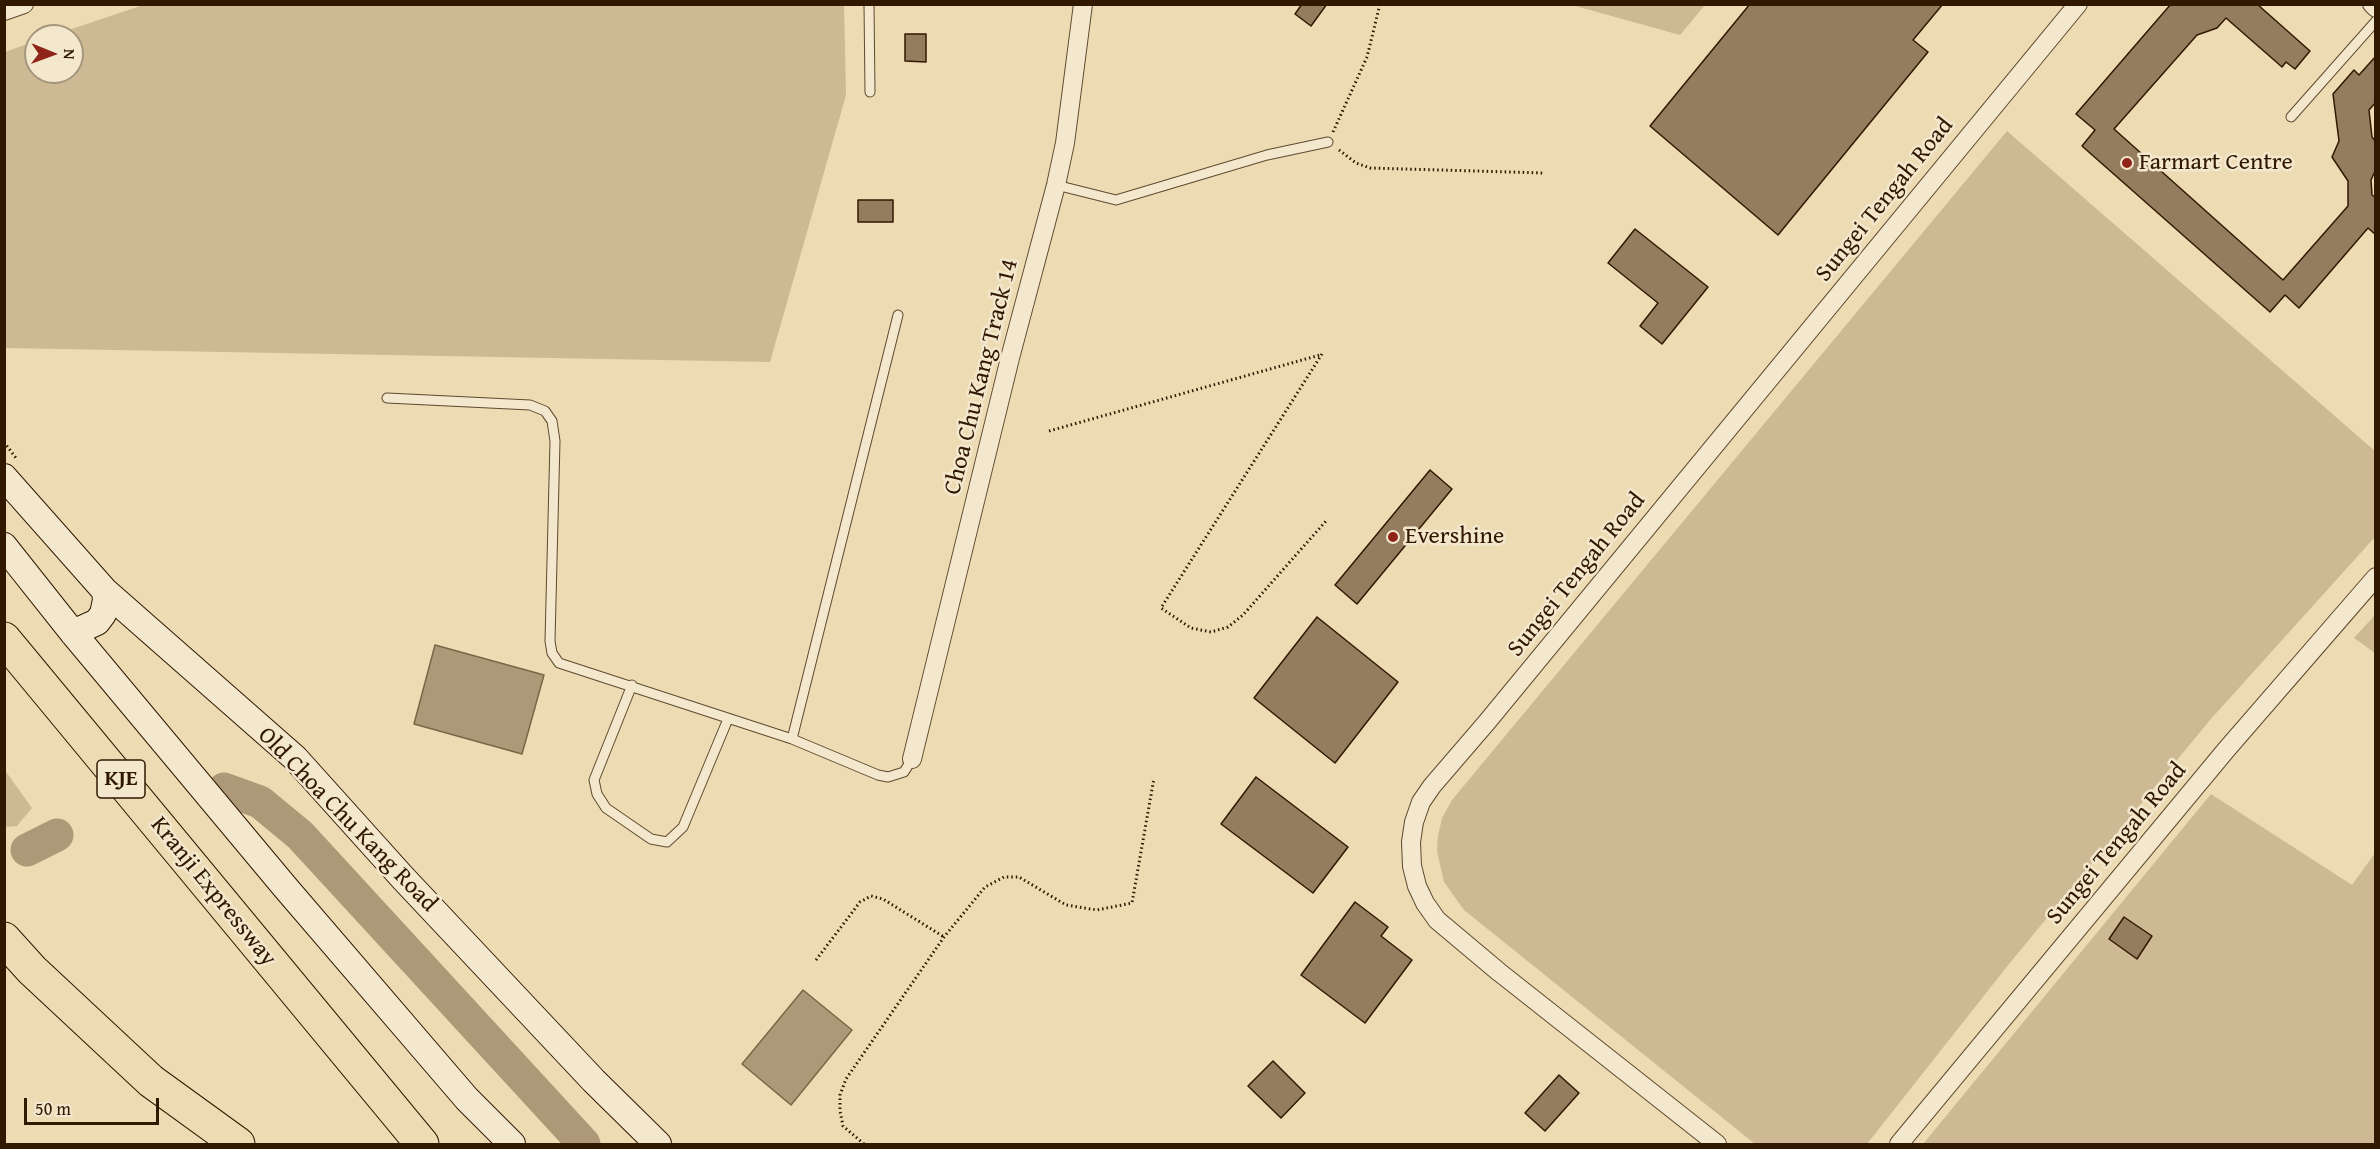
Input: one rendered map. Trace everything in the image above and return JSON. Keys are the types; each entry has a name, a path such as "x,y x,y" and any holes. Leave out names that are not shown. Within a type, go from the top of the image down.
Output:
{"highway":[{"name":"Kranji Expressway","path":"4,639 422,1144"},
{"path":"4,939 32,969 152,1081 238,1144"}],"main road":[{"name":"Old Choa Chu Kang Road","path":"4,477 105,591 295,758 403,878 578,1064 658,1144"},
{"path":"4,546 73,633 285,888 467,1099 512,1144"},
{"path":"73,633 97,622 104,607 105,591"}],"street":[{"path":"4,11 24,4"},
{"name":"Choa Chu Kang Track 14","path":"912,759 1010,358 1056,185 1066,132 1083,4"},
{"name":"Sungei Tengah Road","path":"1717,1144 1499,972 1437,920 1425,903 1412,866 1411,842 1414,822 1421,802 1432,786 2078,4"},
{"path":"2372,4 2376,8"},
{"name":"Sungei Tengah Road","path":"1899,1144 2226,750 2376,577"}],"lane":[{"path":"869,4 870,92"},
{"path":"2291,117 2376,21"},
{"path":"1056,185 1116,200 1267,155 1328,142"},
{"path":"792,739 898,315"},
{"path":"387,398 530,405 545,411 552,421 555,441 550,641 552,653 559,663 792,739 878,775 888,777 904,772 912,759"},
{"path":"632,685 594,780 597,794 606,808 651,839 667,842 683,828 728,719"}],"path":[{"path":"1380,4 1367,57 1328,142 1356,163 1371,168 1545,173"},
{"path":"1048,431 1322,354 1161,608 1191,628 1210,632 1228,627 1243,615 1326,521"},
{"path":"864,1144 843,1126 840,1095 846,1079 944,937 985,887 1004,877 1019,878 1066,905 1096,910 1132,903 1154,778"},
{"path":"816,960 860,902 871,896 883,898 944,937"}],"shaded area":[{"path":"143,5 844,5 846,95 770,362 5,348 5,52 24,45 24,84 84,84 84,25"},
{"path":"1572,5 1705,5 1680,35"},
{"path":"2007,131 2375,451 2375,537 2210,720 2009,964 1867,1144 1755,1144 1464,910 1444,882 1437,851 1442,818 1452,800"},
{"path":"2375,615 2375,653 2354,638"},
{"path":"435,645 544,675 522,754 414,724"},
{"path":"4,769 32,808 17,826 5,827"},
{"path":"2211,794 2352,885 2375,853 2375,1144 1923,1144"},
{"path":"803,990 852,1030 791,1105 742,1064"}],"building":[{"path":"1302,4 1327,4 1311,26 1295,14"},
{"path":"1750,4 1943,4 1913,40 1928,52 1778,235 1650,126"},
{"name":"Farmart Centre","path":"2171,4 2257,4 2310,51 2295,69 2286,62 2282,67 2226,18 2217,28 2197,35 2114,129 2283,280 2348,206 2348,181 2332,157 2339,141 2333,94 2354,70 2359,75 2376,56 2376,102 2369,110 2372,137 2376,142 2376,169 2371,180 2372,195 2376,198 2376,235 2368,228 2299,308 2285,295 2270,312 2082,146 2095,130 2076,114"},
{"path":"905,34 926,34 926,62 905,61"},
{"path":"858,200 893,200 893,222 858,222"},
{"path":"1635,229 1708,287 1662,344 1640,326 1658,303 1608,263"},
{"name":"Evershine","path":"1430,470 1452,489 1357,604 1335,585"},
{"path":"1317,617 1398,682 1335,763 1254,698"},
{"path":"1256,777 1348,847 1313,893 1221,824"},
{"path":"1355,902 1388,927 1381,936 1412,960 1365,1023 1301,975"},
{"path":"2124,917 2152,936 2137,959 2109,939"},
{"path":"1273,1061 1305,1093 1281,1118 1248,1086"},
{"path":"1559,1075 1579,1093 1545,1131 1525,1113"}],"waterway":[{"path":"224,789 260,802 300,835 584,1144"},
{"path":"27,850 57,835"}],"place":[{"name":"Farmart Centre","path":"2127,163"},
{"name":"Evershine","path":"1393,537"}]}
